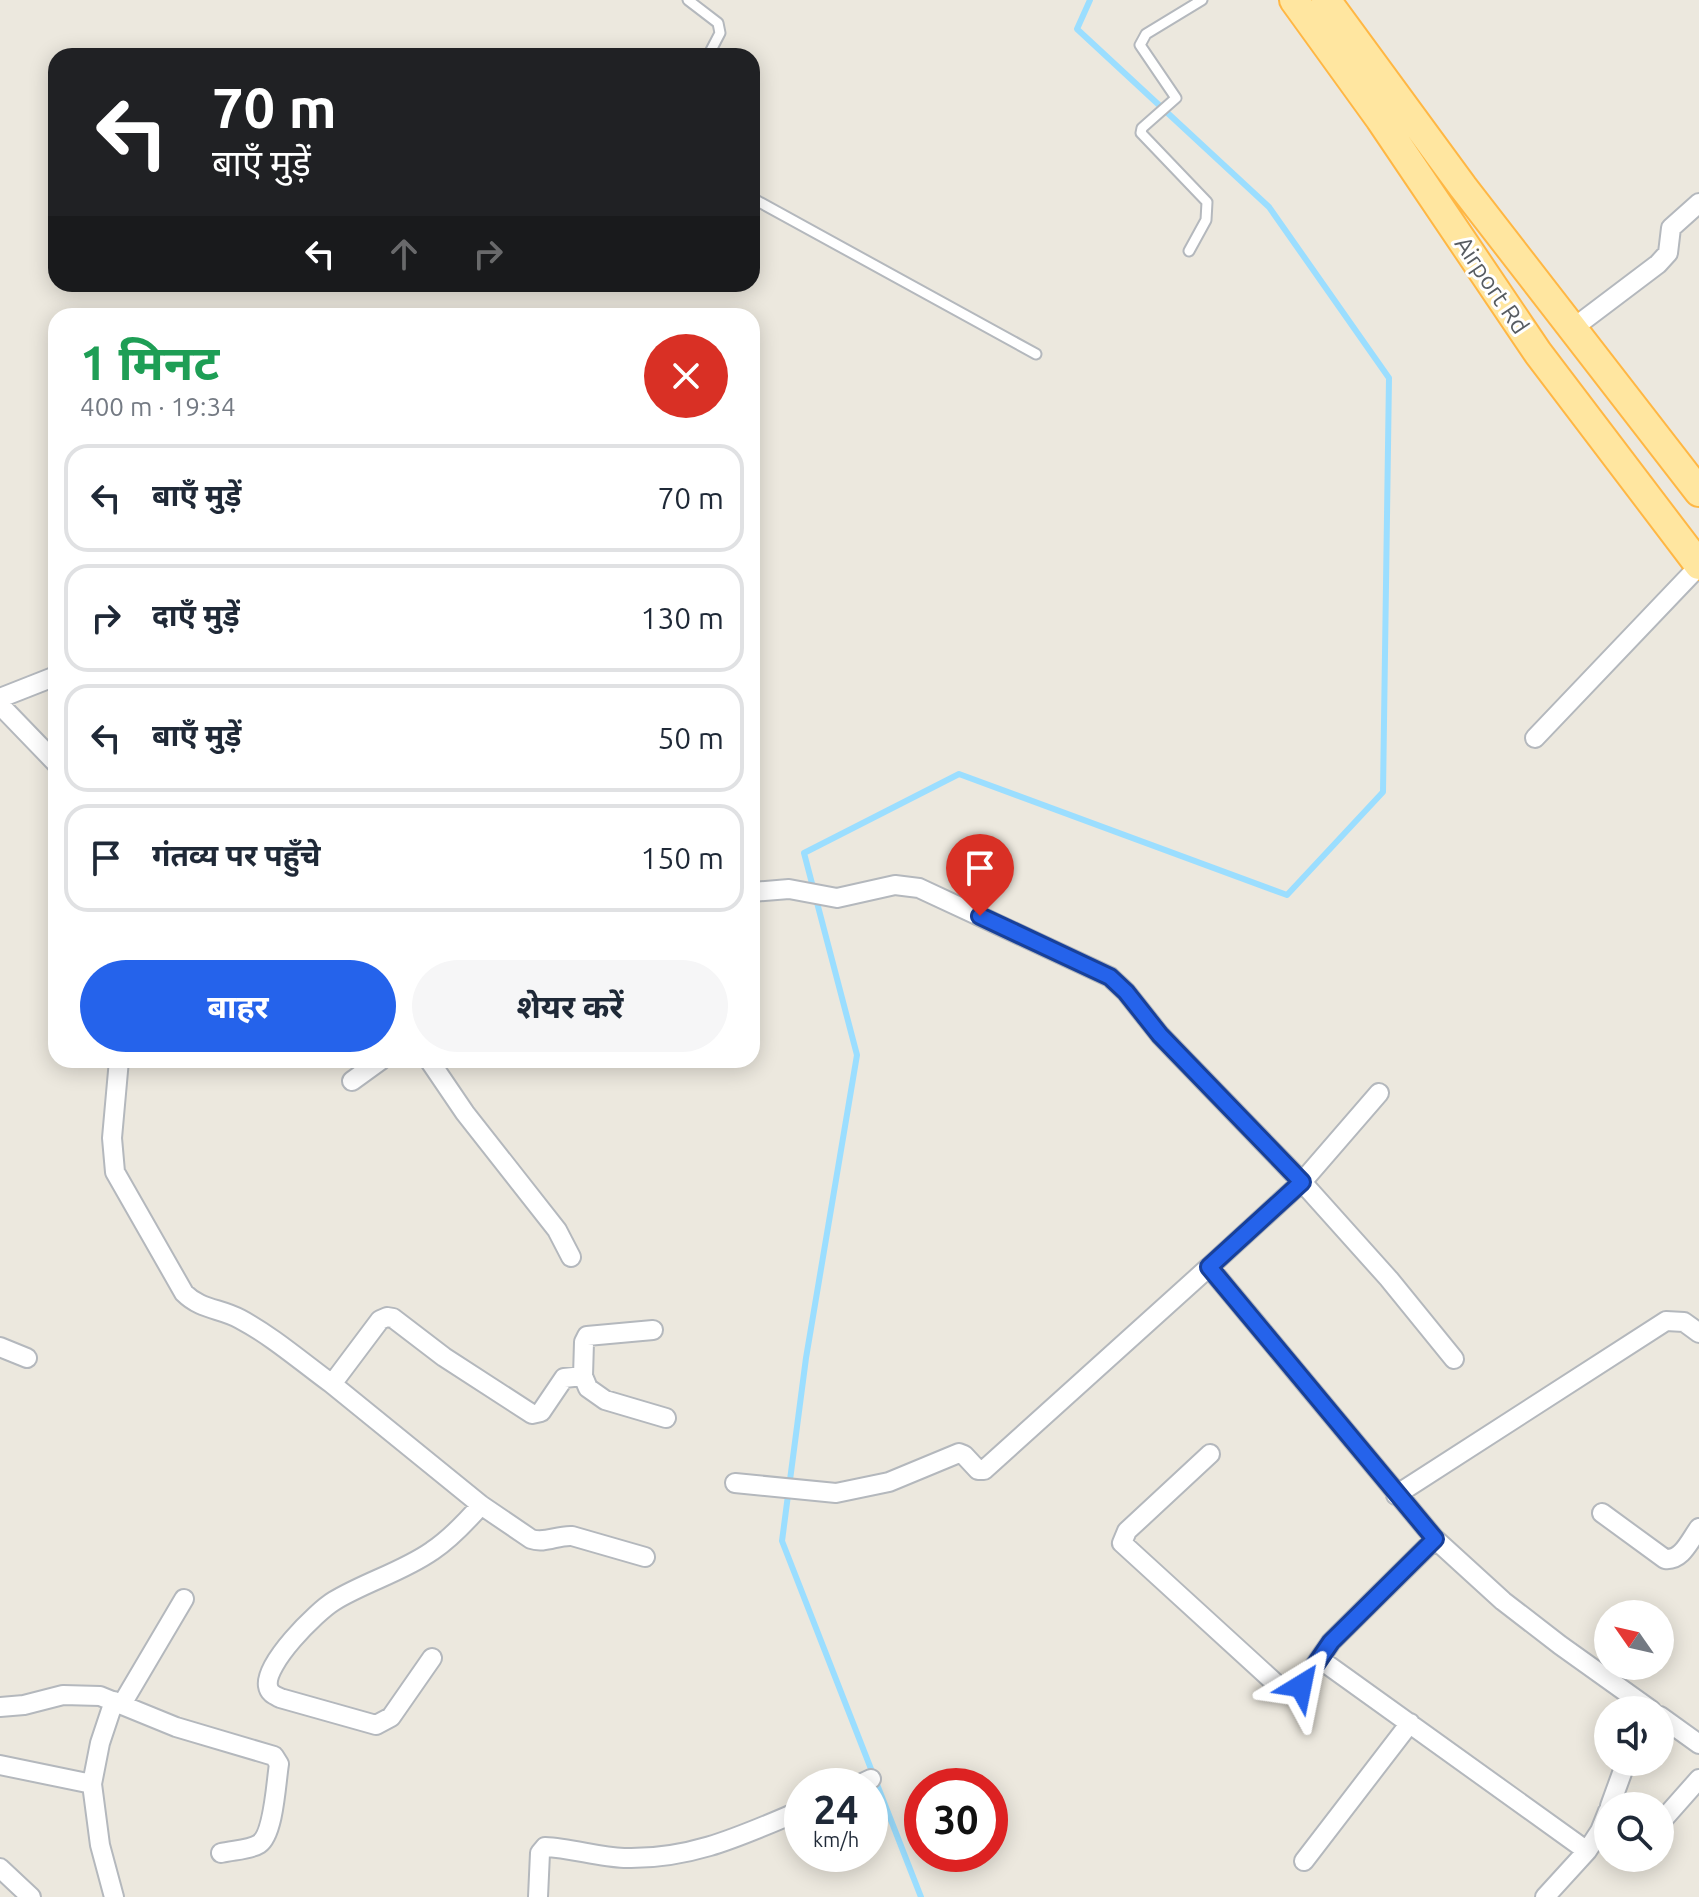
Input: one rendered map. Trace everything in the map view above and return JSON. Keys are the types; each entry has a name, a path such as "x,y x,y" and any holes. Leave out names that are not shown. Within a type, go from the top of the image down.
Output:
{"main road":[{"name":"Airport Rd","path":"1294,0 1380,119 1538,353 1699,566"},
{"path":"1329,1 1463,187 1699,492"}],"street":[{"path":"1572,329 1658,264 1668,253 1671,228 1699,203"},
{"path":"1535,738 1699,566"},
{"path":"0,698 48,679"},
{"path":"0,705 48,755"},
{"path":"760,891 789,889 837,898 895,885 919,888 1110,977 1160,1035 1302,1182 1389,1279 1454,1359"},
{"path":"118,1068 112,1138 115,1172 184,1293 207,1309 242,1319 332,1384 481,1505 535,1541 572,1536 645,1557"},
{"path":"352,1081 370,1068"},
{"path":"434,1068 465,1113 557,1230 571,1257"},
{"path":"735,1483 836,1493 889,1482 959,1453 978,1470 984,1470 1302,1182 1379,1093"},
{"path":"1209,1267 1435,1539 1503,1601 1631,1696"},
{"path":"332,1384 380,1320 387,1317 393,1318 444,1357 532,1414 541,1412 564,1378 583,1376"},
{"path":"1396,1495 1666,1321 1684,1322 1699,1333"},
{"path":"653,1330 587,1336 583,1376 588,1388 605,1400 666,1418"},
{"path":"0,1347 27,1358"},
{"path":"1210,1454 1127,1531 1122,1543 1279,1688 1293,1691 1301,1686 1331,1642 1435,1539"},
{"path":"432,1658 391,1717 376,1725 280,1698 268,1688 274,1664 321,1611 359,1587 431,1552 481,1505"},
{"path":"1602,1513 1665,1559 1672,1560 1679,1556 1699,1528"},
{"path":"114,1897 100,1845 92,1784 100,1743 118,1702 184,1599"},
{"path":"1321,1660 1587,1851"},
{"path":"0,1707 83,1694 118,1702 176,1727 274,1756 278,1761 271,1821 263,1840 256,1845 221,1853"},
{"path":"1304,1861 1410,1723"},
{"path":"1674,1723 1696,1734"},
{"path":"0,1765 92,1784"},
{"path":"1674,1807 1699,1779"},
{"path":"538,1897 540,1853 545,1847 620,1858 685,1853 716,1846 784,1818"},
{"path":"1545,1897 1594,1840"},
{"path":"0,1868 31,1897"}],"lane":[{"path":"688,0 718,23 720,33 712,48"},
{"path":"1189,251 1206,220 1207,202 1143,136 1141,130 1171,105 1176,95 1141,50 1141,41 1146,34 1202,0"},
{"path":"760,202 1036,354"}],"waterway":[{"path":"921,1897 782,1541 806,1358 857,1055 804,853 959,774 1287,895 1383,792 1389,378 1269,207 1077,29 1090,0"}],"route":[{"path":"980,916 1119,984 1160,1035 1302,1182 1209,1267 1435,1539 1331,1642 1301,1686"}]}
